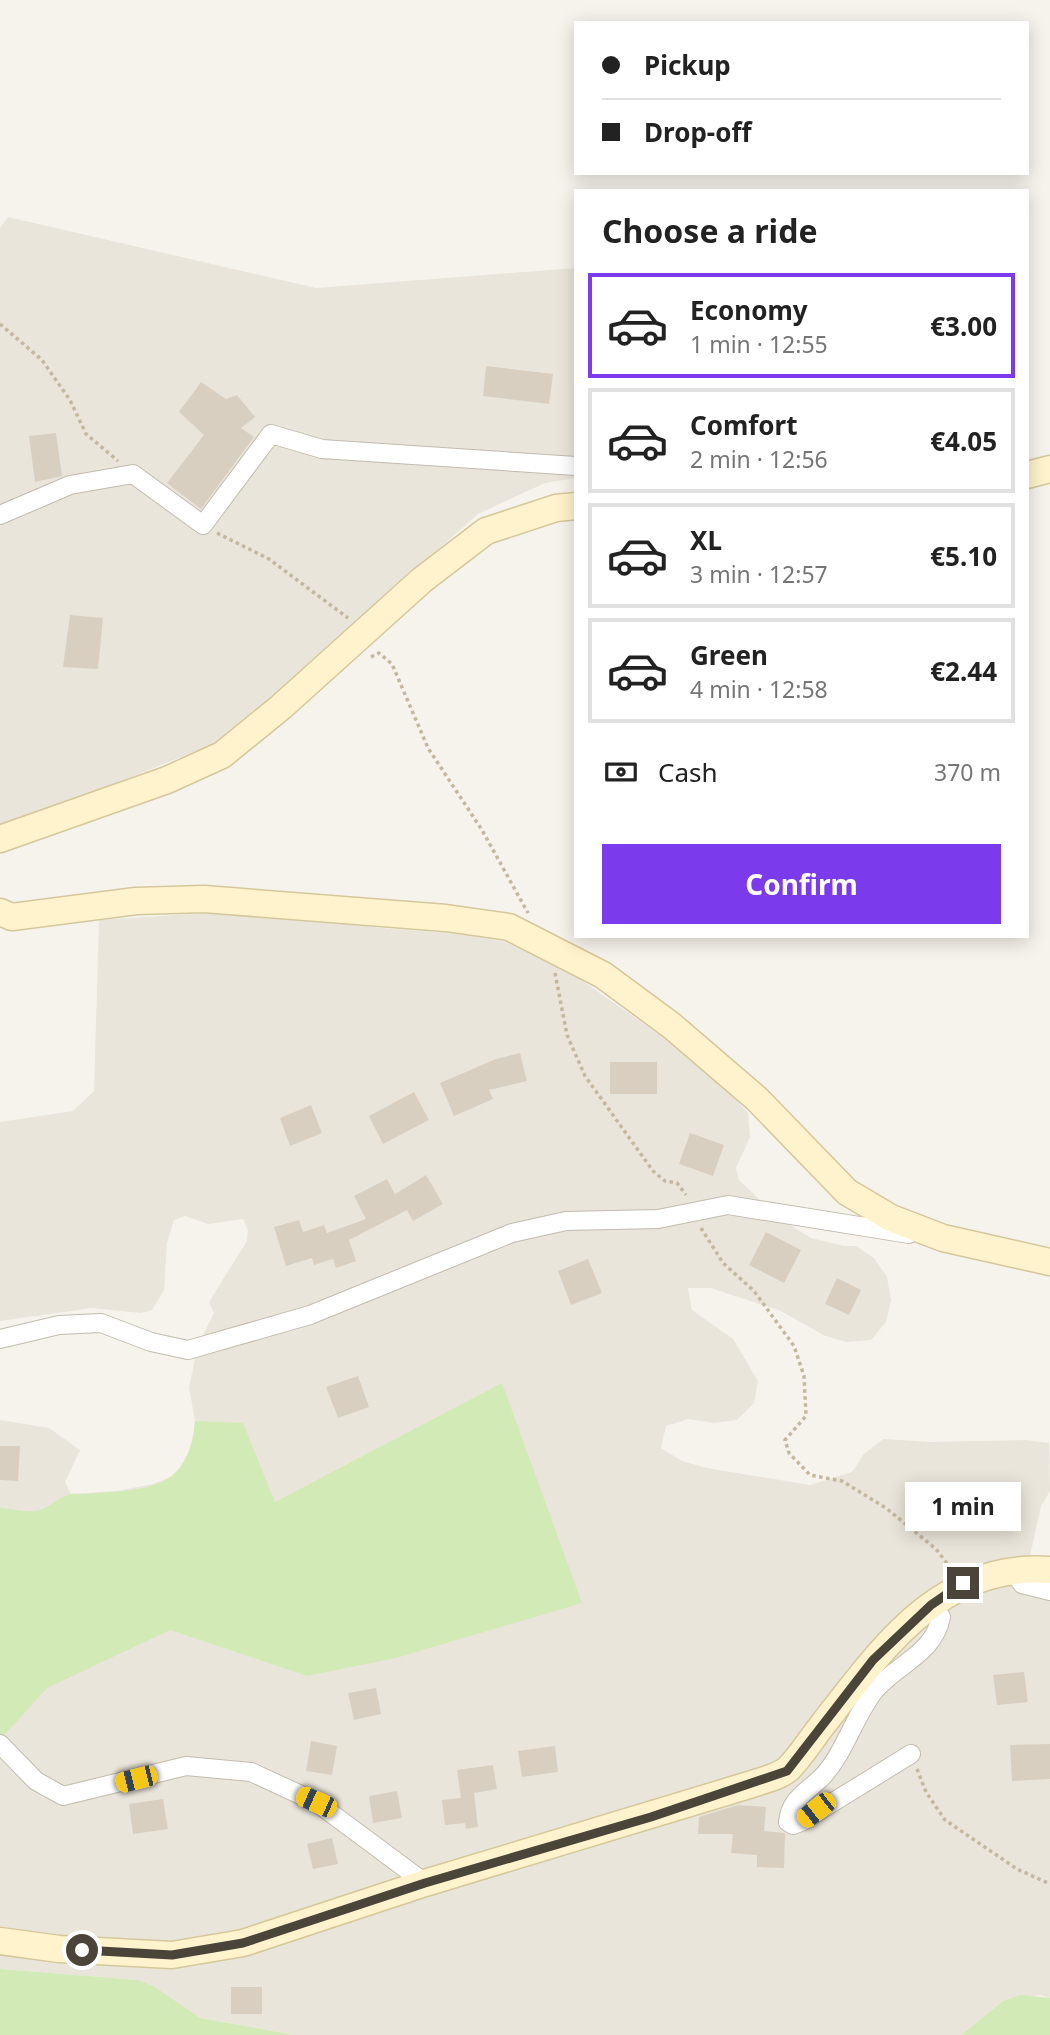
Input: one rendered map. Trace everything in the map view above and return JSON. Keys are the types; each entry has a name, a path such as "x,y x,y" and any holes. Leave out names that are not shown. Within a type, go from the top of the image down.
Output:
{"street":[{"path":"0,515 70,485 133,474 203,525 271,434 322,449 574,466"},
{"path":"1029,474 1050,468"},
{"path":"0,839 167,780 222,755 366,633 422,580 486,531 556,508 574,506"},
{"path":"0,912 12,917 136,901 204,899 509,927 603,975 672,1026 747,1090 846,1192 891,1218 943,1238"},
{"path":"0,1339 59,1325 101,1323 151,1342 188,1350 310,1315 512,1233 566,1221 658,1219 727,1205 818,1222 943,1238 1050,1262"},
{"path":"0,1941 59,1949 172,1955 243,1943 425,1883 651,1817 787,1771 873,1660 931,1605 963,1583 986,1576 1028,1569 1050,1570"},
{"path":"1014,1572 1022,1584 1050,1591"},
{"path":"911,1754 801,1822 793,1825 788,1822 794,1801 824,1776 876,1688 899,1671 938,1633 941,1617 931,1605"},
{"path":"0,1744 36,1781 62,1796 186,1766 251,1772 316,1802 425,1883"}],"path":[{"path":"0,324 43,360 70,400 86,434 133,474"},
{"path":"203,525 268,559 325,599 366,633"},
{"path":"337,658 345,668 379,653 392,664 428,748 482,830 530,915"},
{"path":"550,947 567,1035 585,1076 653,1171 665,1181 677,1183 723,1263 754,1291 794,1346 804,1376 806,1416 785,1440 789,1453 810,1475 842,1481 907,1523 936,1549 963,1583"},
{"path":"911,1754 926,1792 945,1820 1017,1869 1050,1884"}],"shaded area":[{"path":"8,217 316,288 574,268 574,478 545,483 478,514 262,706 214,744 0,829 0,228"},
{"path":"208,913 344,922 379,928 463,934 505,942 561,966 660,1035 723,1085 748,1113 750,1137 736,1168 739,1180 780,1219 811,1238 844,1246 856,1246 874,1258 887,1277 891,1300 886,1322 871,1340 846,1342 823,1335 781,1311 711,1288 688,1288 692,1310 733,1339 758,1381 754,1403 737,1420 713,1423 688,1419 666,1426 661,1448 682,1461 707,1468 810,1485 852,1472 864,1454 883,1439 930,1442 1025,1440 1049,1443 1050,1491 1041,1506 1030,1556 1036,1579 1050,1584 1050,1998 1040,1995 1003,2001 961,2035 295,2035 200,2018 138,1980 0,1969 0,1420 49,1428 80,1450 65,1482 71,1494 117,1491 153,1484 176,1475 193,1444 195,1421 189,1387 198,1345 214,1313 209,1302 247,1241 248,1230 243,1219 208,1224 185,1216 174,1220 167,1243 164,1290 152,1310 141,1313 92,1308 0,1321 0,1122 73,1111 94,1091 99,920"}],"green space":[{"path":"502,1383 582,1603 396,1658 307,1676 170,1630 47,1688 0,1740 0,1508 38,1510 71,1494 128,1490 161,1482 174,1474 184,1462 195,1421 243,1423 275,1502"},
{"path":"0,1969 138,1980 155,1987 200,2018 295,2035 0,2035"},
{"path":"1021,1995 1050,1998 1050,2035 961,2035 1003,2001"}],"building":[{"path":"486,366 553,374 549,404 483,396"},
{"path":"201,382 226,399 237,395 255,417 241,428 254,437 201,509 167,483 204,435 179,412"},
{"path":"56,433 62,476 35,482 29,436"},
{"path":"70,615 103,618 98,669 63,667"},
{"path":"520,1053 527,1081 489,1090 493,1099 454,1116 440,1083 496,1059"},
{"path":"610,1062 657,1062 657,1094 610,1094"},
{"path":"414,1092 429,1120 383,1144 369,1116"},
{"path":"311,1105 322,1133 290,1146 280,1118"},
{"path":"690,1133 724,1145 713,1176 679,1164"},
{"path":"426,1175 443,1204 413,1221 407,1210 349,1240 356,1261 336,1268 333,1259 314,1265 312,1258 286,1266 274,1227 299,1220 303,1232 324,1225 327,1233 366,1219 354,1196 387,1179 395,1194"},
{"path":"766,1232 801,1250 784,1283 749,1265"},
{"path":"588,1259 602,1293 571,1305 558,1271"},
{"path":"837,1278 861,1290 849,1315 825,1304"},
{"path":"358,1376 369,1407 338,1418 326,1387"},
{"path":"0,1446 20,1446 18,1481 0,1480"},
{"path":"1024,1672 1028,1702 997,1705 993,1675"},
{"path":"376,1688 381,1714 354,1720 348,1693"},
{"path":"311,1741 337,1746 332,1775 306,1771"},
{"path":"1050,1744 1050,1779 1012,1781 1010,1745"},
{"path":"555,1746 558,1772 522,1777 518,1751"},
{"path":"493,1765 497,1789 474,1793 478,1827 466,1829 465,1823 445,1825 442,1800 461,1798 457,1770"},
{"path":"397,1791 402,1818 373,1823 369,1796"},
{"path":"163,1799 168,1829 133,1834 129,1804"},
{"path":"738,1805 766,1807 764,1831 785,1833 784,1868 757,1867 757,1855 731,1853 733,1834 698,1834 699,1817"},
{"path":"332,1838 338,1864 313,1869 307,1844"},
{"path":"231,1987 262,1987 262,2014 231,2014"}],"route":[{"path":"82,1950 172,1955 243,1943 425,1883 651,1817 787,1771 873,1660 907,1625 963,1583"}]}
